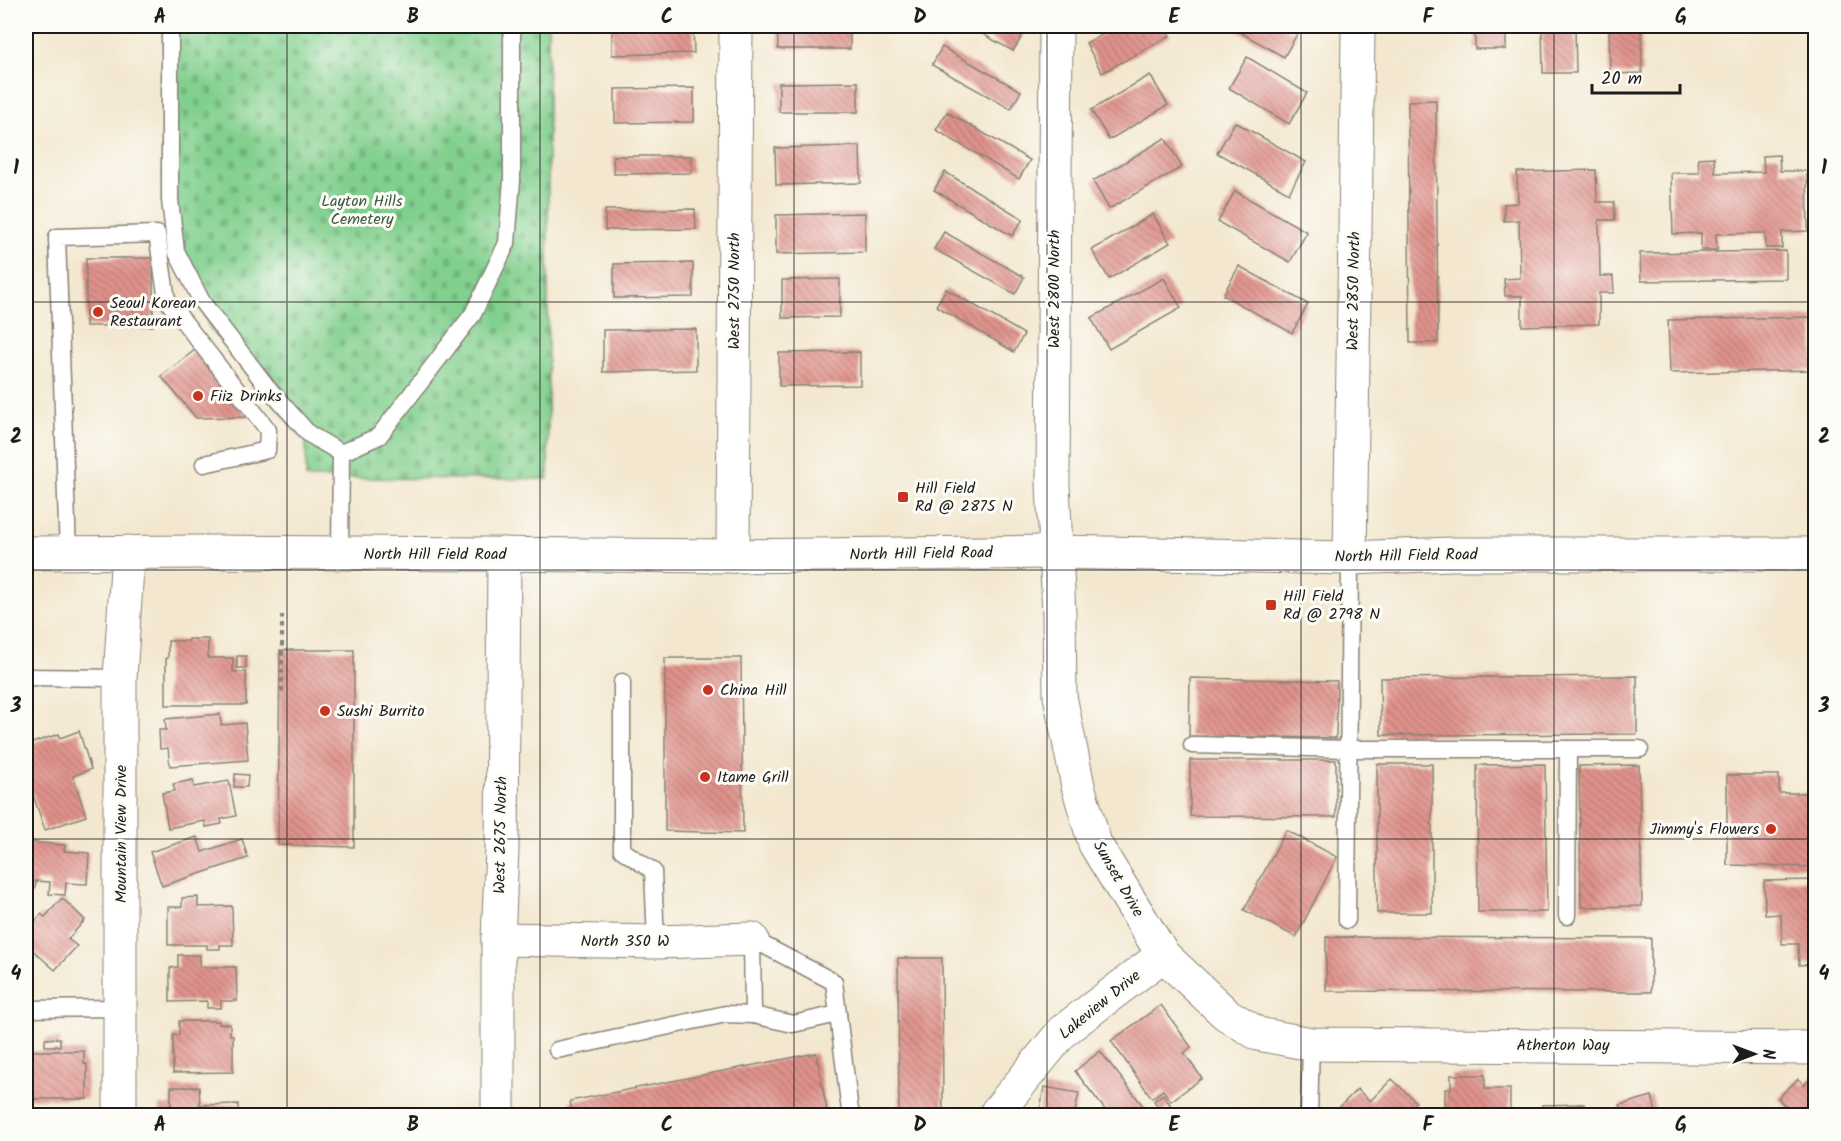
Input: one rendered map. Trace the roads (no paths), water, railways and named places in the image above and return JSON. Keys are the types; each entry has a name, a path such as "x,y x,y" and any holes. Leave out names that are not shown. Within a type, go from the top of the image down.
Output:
{"street":[{"name":"West 2750 North","path":"733,556 736,26"},
{"name":"West 2800 North","path":"1056,26 1053,484 1056,552"},
{"name":"West 2850 North","path":"1350,558 1358,33 1360,26"},
{"name":"Mountain View Drive","path":"120,1116 120,678 128,552"},
{"name":"North Hill Field Road","path":"26,553 733,556 1056,552 1350,558 1452,554 1815,554"},
{"name":"Sunset Drive","path":"1056,552 1060,696 1078,786 1095,844 1163,955 1226,1014 1258,1034 1311,1044"},
{"name":"West 2675 North","path":"498,1116 498,939 502,849 504,554"},
{"name":"North 350 W","path":"498,939 656,942 752,939"},
{"name":"Lakeview Drive","path":"997,1116 997,1112 1063,1031 1163,955"},
{"name":"Atherton Way","path":"1311,1044 1815,1048"}],"lane":[{"path":"170,26 170,200 176,251 202,302 268,388 309,434 341,453"},
{"path":"341,453 379,436 473,314 507,243 512,180 512,26"},
{"path":"68,553 57,237 157,234 167,300 268,429 267,450 204,464"},
{"path":"340,555 341,453"},
{"path":"1347,920 1350,558"},
{"path":"26,677 120,678"},
{"path":"622,682 622,850 653,871 656,942"},
{"path":"1192,745 1347,749 1640,749"},
{"path":"1568,749 1568,916"},
{"path":"753,1016 752,939 834,982 850,1111 854,1116"},
{"path":"26,1010 121,1008"},
{"path":"557,1050 726,1014 753,1016 793,1024 837,1014"},
{"path":"1309,1116 1311,1044"}],"place":[{"name":"Seoul Korean Restaurant","path":"98,312"},
{"name":"Fiiz Drinks","path":"198,396"},
{"name":"Hill Field Rd @ 2875 N","path":"903,497"},
{"name":"Hill Field Rd @ 2798 N","path":"1271,605"},
{"name":"China Hill","path":"708,690"},
{"name":"Sushi Burrito","path":"325,711"},
{"name":"Itame Grill","path":"705,777"},
{"name":"Jimmy's Flowers","path":"1771,829"}],"park label":[{"name":"Layton Hills Cemetery","path":"362,210"}]}
